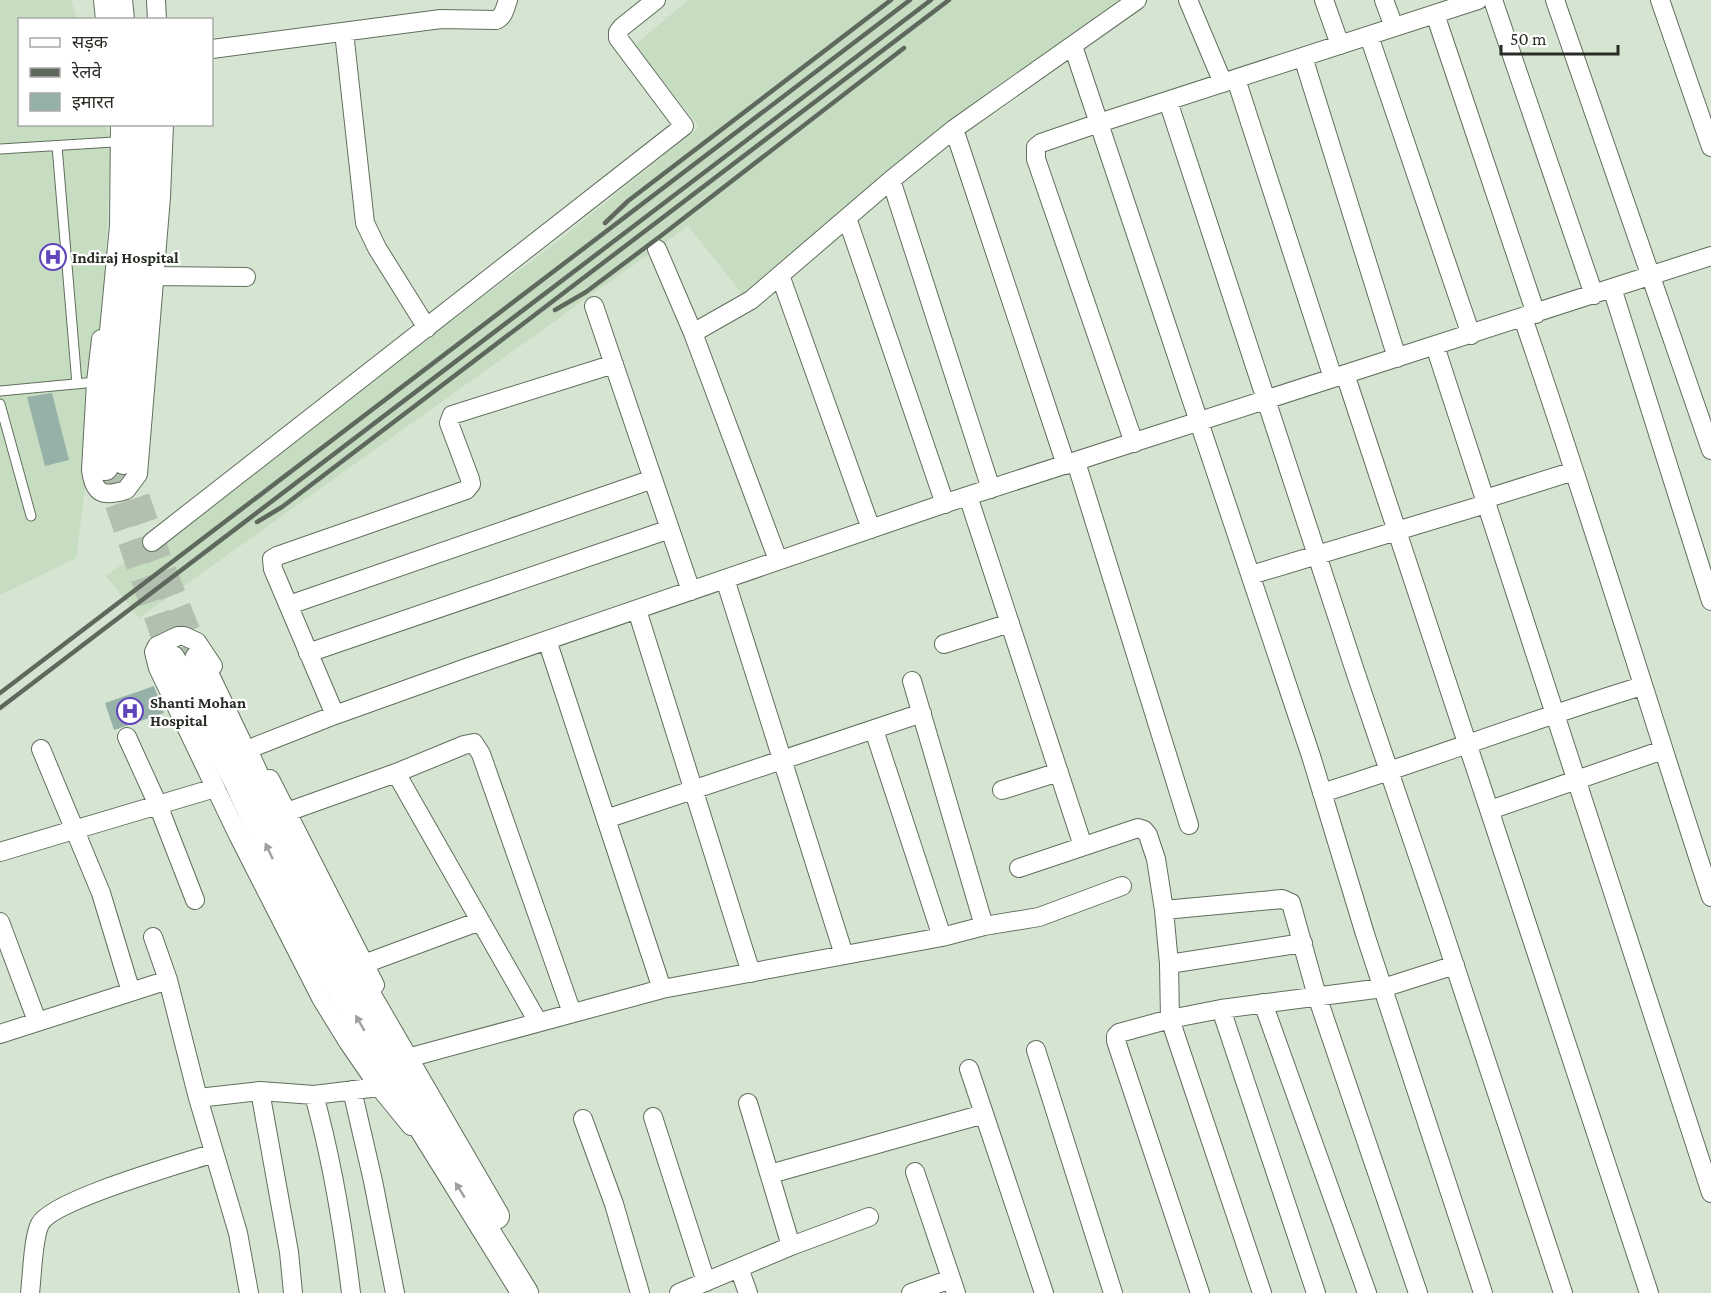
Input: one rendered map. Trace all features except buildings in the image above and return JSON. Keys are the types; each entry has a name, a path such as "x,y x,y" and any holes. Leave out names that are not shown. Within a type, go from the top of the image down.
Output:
{"street":[{"path":"103,0 105,18"},
{"path":"119,0 121,18"},
{"path":"137,0 138,18"},
{"path":"156,0 157,18"},
{"path":"213,49 441,19 496,20 503,14 508,0"},
{"path":"152,542 684,126 618,38 618,32 622,27 656,0"},
{"path":"693,333 744,306 954,129 1137,0"},
{"path":"1188,0 1229,81 1396,530 1649,1293"},
{"path":"1324,0 1340,45"},
{"path":"1384,0 1394,27"},
{"path":"1134,443 1035,152 1036,147 1041,143 1099,123 1369,36 1441,8 1478,0"},
{"path":"1493,0 1594,294"},
{"path":"1554,0 1711,450"},
{"path":"1660,0 1711,147"},
{"path":"1441,8 1574,471 1711,897"},
{"path":"344,32 365,223 377,248 427,328"},
{"path":"1369,36 1471,335"},
{"path":"1073,46 1251,574 1483,1293"},
{"path":"1303,57 1397,358"},
{"path":"1168,101 1563,1293"},
{"path":"117,130 123,226 112,342 114,464 140,274 146,126"},
{"path":"117,130 91,470 98,490 102,494 109,495 126,490 138,474 161,197 164,126"},
{"path":"954,129 1071,463 1189,825"},
{"path":"891,180 991,489"},
{"path":"847,218 945,504"},
{"path":"657,249 693,333 778,560"},
{"path":"254,747 335,715 778,560 968,496 1711,256"},
{"path":"780,275 872,529"},
{"path":"155,276 246,277"},
{"path":"1612,288 1711,601"},
{"path":"594,306 691,591"},
{"path":"1435,346 1711,1192"},
{"path":"335,715 308,653 272,559 469,488 470,479 449,423 452,415 614,364"},
{"path":"1251,574 1485,502 1574,471"},
{"path":"289,605 653,479"},
{"path":"968,496 1083,846"},
{"path":"308,653 670,529"},
{"path":"725,579 844,956"},
{"path":"637,610 751,973"},
{"path":"944,644 1010,623"},
{"path":"432,1144 404,1119 379,1087 321,998 215,788 158,668 154,652 157,646 178,636 184,636 197,642 212,664 364,964 462,1139 474,1176"},
{"path":"547,640 662,989"},
{"path":"172,659 238,783 296,910 395,1084 525,1293"},
{"path":"198,659 247,757 314,903 541,1293"},
{"path":"912,681 984,926"},
{"path":"1322,793 1389,772 1554,713 1642,686"},
{"path":"606,819 922,713"},
{"path":"873,730 942,937"},
{"path":"127,737 158,805 195,900"},
{"path":"287,812 396,773 464,745 474,744 478,748 572,1013"},
{"path":"41,749 101,893 131,992"},
{"path":"1490,810 1663,750"},
{"path":"1002,790 1059,772"},
{"path":"396,773 538,1022"},
{"path":"0,852 215,788"},
{"path":"1019,868 1137,828 1144,830 1148,835 1156,859 1164,910 1169,964 1170,1018 1262,1293"},
{"path":"415,1056 662,989 1039,917 1122,886"},
{"path":"1164,910 1288,900 1293,908 1317,996 1418,1293"},
{"path":"364,964 480,921"},
{"path":"0,922 37,1021"},
{"path":"153,937 168,980 198,1098 238,1233 249,1293"},
{"path":"1169,964 1303,943"},
{"path":"1200,1293 1116,1036 1119,1033 1170,1018 1263,1003 1383,988 1455,965"},
{"path":"0,1034 168,980"},
{"path":"1263,1003 1366,1293"},
{"path":"1221,1009 1316,1293"},
{"path":"1036,1050 1113,1293"},
{"path":"969,1069 1044,1293"},
{"path":"198,1098 260,1091 314,1095 379,1087"},
{"path":"352,1090 373,1180 395,1293"},
{"path":"260,1091 293,1293"},
{"path":"314,1095 330,1155 343,1227 351,1293"},
{"path":"748,1103 792,1246"},
{"path":"770,1174 984,1114"},
{"path":"653,1117 706,1282"},
{"path":"583,1119 614,1204 640,1293"},
{"path":"30,1293 37,1232 43,1221 86,1196 214,1153"},
{"path":"911,1293 953,1286 915,1172"},
{"path":"679,1293 869,1217"},
{"path":"739,1268 748,1293"}],"lane":[{"path":"0,149 57,146 117,130"},
{"path":"57,146 77,384"},
{"path":"0,391 96,382"},
{"path":"0,404 31,516"}],"shaded area":[{"name":"Indiraj Hospital","path":"0,0 71,0 77,18 18,18 18,126 106,126 111,140 100,374 76,558 0,595"},
{"path":"688,0 1129,0 744,296 688,226 139,618 106,576 548,249 699,127 635,45"}],"tunnel":[{"path":"124,461 152,542 198,659"},
{"path":"105,467 172,659"}],"railway":[{"path":"605,223 628,201 891,0"},
{"path":"0,693 910,0"},
{"path":"0,708 931,0"},
{"path":"257,522 282,507 949,0"},
{"path":"555,310 586,292 662,235 904,48"}],"place":[{"name":"Indiraj Hospital","path":"53,257"},
{"name":"Shanti Mohan Hospital","path":"130,711"}]}
